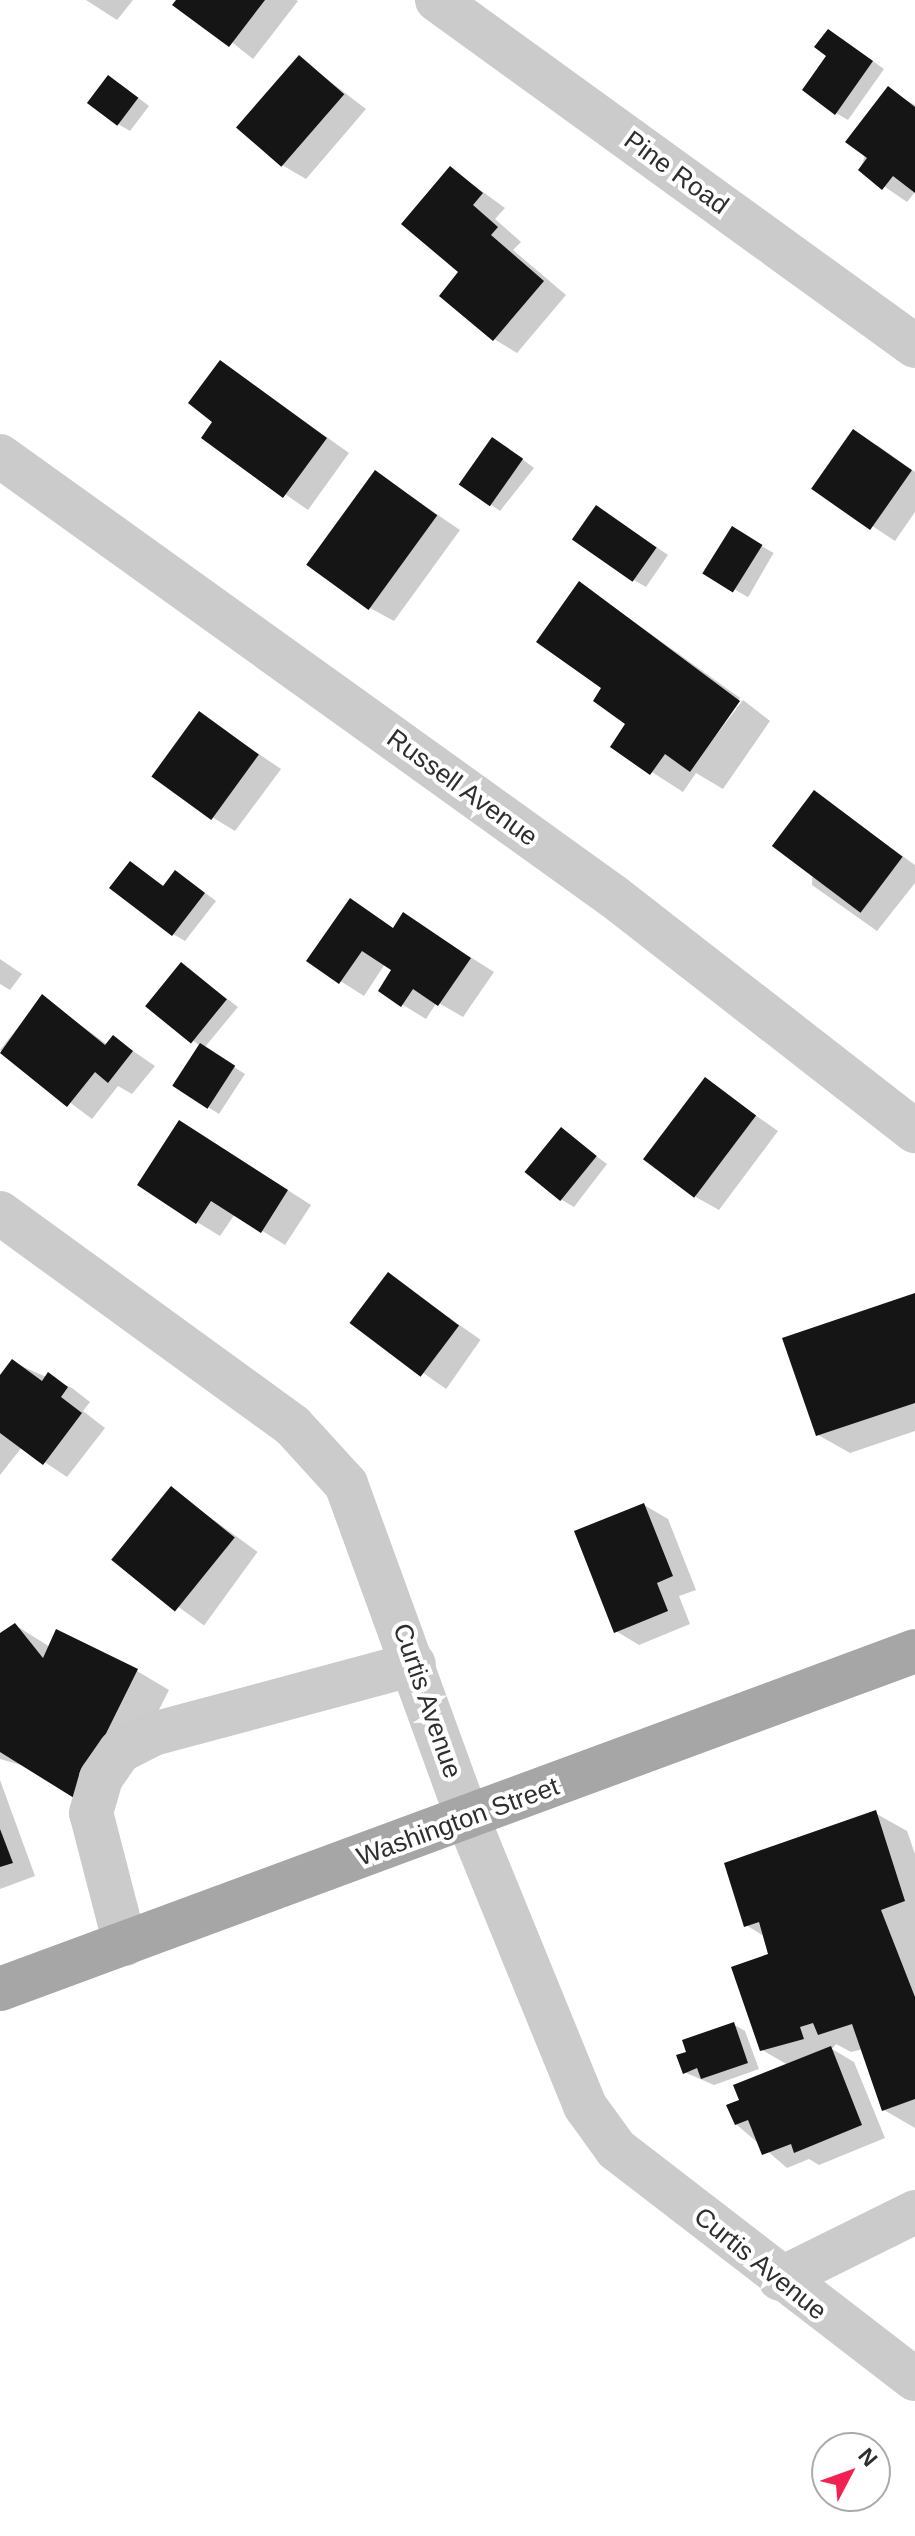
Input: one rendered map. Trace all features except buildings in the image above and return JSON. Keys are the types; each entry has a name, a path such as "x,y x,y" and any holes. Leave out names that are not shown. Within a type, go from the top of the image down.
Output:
{"main road":[{"name":"Washington Street","path":"0,1989 468,1819 915,1651"}],"street":[{"name":"Pine Road","path":"437,0 915,346"},
{"name":"Russell Avenue","path":"0,456 613,896 915,1131"},
{"name":"Curtis Avenue","path":"0,1213 293,1426 346,1484 468,1819 585,2106 616,2149 780,2279 915,2379"},
{"path":"125,1944 91,1813 101,1778 120,1751 153,1734 414,1664"},
{"path":"780,2279 915,2212"}]}
